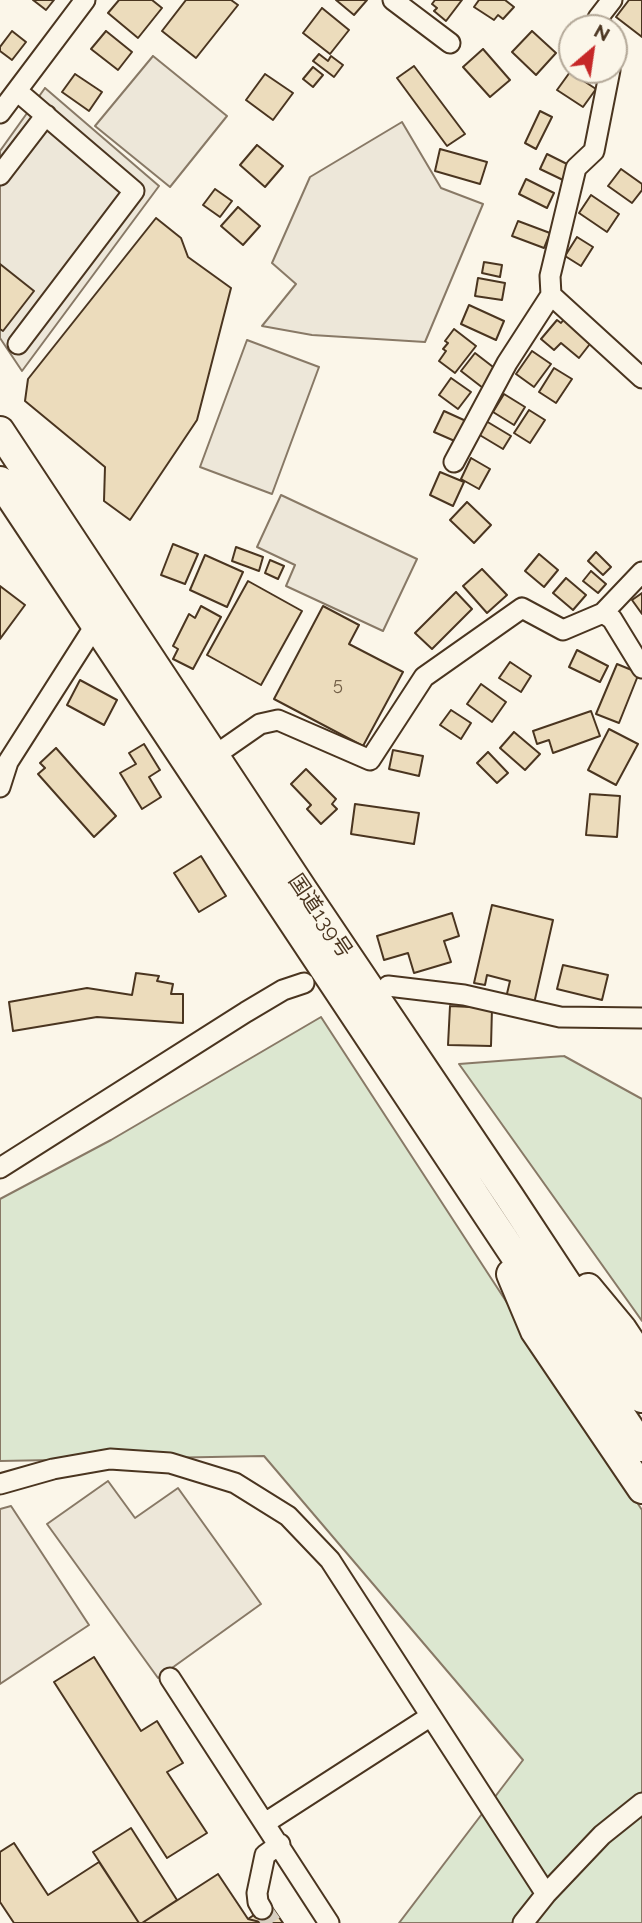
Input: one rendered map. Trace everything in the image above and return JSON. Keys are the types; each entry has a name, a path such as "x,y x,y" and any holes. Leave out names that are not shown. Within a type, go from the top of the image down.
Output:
{"highway":[{"name":"国道139号","path":"0,431 642,1398"},
{"name":"国道139号","path":"0,481 642,1447"},
{"path":"509,1196 622,1329 642,1359"},
{"path":"484,1210 535,1331 642,1489"}],"street":[{"path":"393,0 450,43"},
{"path":"601,14 612,0"},
{"path":"0,113 83,1"},
{"path":"454,462 507,363 551,295 550,276 576,168 594,151 607,84"},
{"path":"17,91 134,191 18,344"},
{"path":"0,176 46,115"},
{"path":"551,295 642,378"},
{"path":"214,756 260,724 278,720 370,760 424,677 522,608 563,630 603,613 642,572"},
{"path":"603,613 612,619 642,668"},
{"path":"0,786 8,762 96,624"},
{"path":"0,1168 246,1012 283,990 304,983"},
{"path":"388,986 464,995 560,1017 642,1018"},
{"path":"0,1484 53,1469 110,1459 170,1463 236,1483 288,1516 330,1560 546,1894"},
{"path":"170,1678 329,1923"},
{"path":"265,1823 431,1716"},
{"path":"523,1923 546,1894 602,1835 642,1803"},
{"path":"262,1909 257,1893 265,1855 280,1844"}],"green space":[{"path":"321,1017 642,1510 642,1923 399,1923 523,1760 264,1456 0,1461 0,1199 111,1140"},
{"path":"564,1056 642,1099 642,1321 459,1064"}],"shaded area":[{"path":"153,56 227,116 170,187 95,126"},
{"path":"45,88 159,186 22,371 0,338 0,151"},
{"path":"402,122 441,188 483,204 425,342 312,335 262,326 296,284 272,263 310,177"},
{"path":"247,340 319,367 272,494 200,467"},
{"path":"281,495 417,559 383,631 286,586 295,565 257,547"},
{"path":"108,1481 135,1518 178,1488 261,1604 158,1678 47,1524"},
{"path":"11,1506 89,1625 0,1684 0,1509"}],"building":[{"path":"33,0 54,0 46,10"},
{"path":"119,0 152,0 162,8 138,38 108,13"},
{"path":"186,0 231,0 238,5 196,58 162,31"},
{"path":"336,0 367,0 354,15"},
{"path":"435,0 462,0 446,21 434,11 437,8 432,4"},
{"path":"479,0 505,0 514,7 503,19 498,15 494,20 474,7"},
{"path":"629,0 642,0 642,37 628,26 628,14 618,14"},
{"path":"322,8 349,30 330,54 303,33"},
{"path":"12,31 26,42 12,60 0,51 0,47"},
{"path":"106,31 132,52 118,70 91,49"},
{"path":"532,31 556,53 536,75 512,52"},
{"path":"483,49 510,80 490,97 463,67"},
{"path":"319,54 328,61 331,56 343,65 334,77 313,61"},
{"path":"414,66 465,134 447,146 397,78"},
{"path":"313,67 323,75 313,87 303,79"},
{"path":"75,74 102,92 89,111 62,92"},
{"path":"265,74 293,93 273,120 246,100"},
{"path":"561,84 588,84 596,89 583,107 557,90"},
{"path":"540,111 552,117 536,149 525,143"},
{"path":"257,145 283,166 265,187 240,165"},
{"path":"440,149 487,162 480,184 435,171"},
{"path":"547,154 569,165 563,180 540,169"},
{"path":"621,169 642,184 642,190 632,203 608,186"},
{"path":"526,179 554,193 547,208 519,194"},
{"path":"215,189 232,201 220,217 203,205"},
{"path":"591,195 619,214 607,232 579,213"},
{"path":"238,207 260,226 243,245 221,226"},
{"path":"156,218 181,238 188,257 231,288 197,420 130,520 104,501 105,467 25,401 28,379"},
{"path":"518,221 550,233 544,248 512,236"},
{"path":"577,237 593,247 581,266 565,256"},
{"path":"484,262 502,265 500,277 482,273"},
{"path":"0,264 34,291 3,331 0,329"},
{"path":"478,278 505,283 502,300 475,296"},
{"path":"469,305 504,321 496,340 461,324"},
{"path":"565,318 593,340 579,358 561,343 554,350 541,339 557,320 561,323"},
{"path":"454,329 476,346 455,373 439,361 446,351 443,349 448,343 445,341"},
{"path":"532,351 551,364 534,387 516,374"},
{"path":"475,353 497,370 483,388 461,371"},
{"path":"554,368 572,379 556,403 539,392"},
{"path":"451,378 471,392 458,409 439,395"},
{"path":"504,394 525,407 514,425 493,412"},
{"path":"529,410 545,420 530,443 514,433"},
{"path":"444,411 466,421 457,442 434,432"},
{"path":"486,421 511,436 503,449 478,434"},
{"path":"471,458 490,469 479,489 461,479"},
{"path":"440,472 464,482 453,506 430,495"},
{"path":"467,502 491,525 474,543 450,520"},
{"path":"173,544 198,554 185,584 161,575"},
{"path":"236,547 263,557 259,571 232,561"},
{"path":"596,552 611,567 603,575 588,561"},
{"path":"539,554 558,570 544,587 525,571"},
{"path":"205,555 243,572 227,607 190,590"},
{"path":"270,560 284,566 278,579 265,573"},
{"path":"482,569 507,595 487,613 463,586"},
{"path":"591,571 606,584 598,593 583,581"},
{"path":"566,578 586,595 573,610 553,593"},
{"path":"248,581 302,611 261,685 207,655"},
{"path":"0,586 25,605 0,639"},
{"path":"456,592 472,609 432,649 415,633"},
{"path":"642,593 642,614 632,600"},
{"path":"201,606 221,617 193,669 173,659 178,649 173,646 189,614 195,618"},
{"path":"323,606 359,625 349,644 403,672 363,746 274,699"},
{"path":"577,650 608,666 600,682 569,667"},
{"path":"510,662 531,676 521,692 499,678"},
{"path":"617,664 639,673 619,723 596,714"},
{"path":"80,680 117,700 104,725 67,705"},
{"path":"481,684 506,702 492,722 467,704"},
{"path":"451,710 471,723 461,739 440,725"},
{"path":"591,711 600,736 553,753 549,740 537,744 533,731"},
{"path":"609,729 638,744 616,785 588,770"},
{"path":"514,732 540,754 525,770 500,748"},
{"path":"144,744 160,770 149,777 161,797 142,809 120,773 136,764 129,753"},
{"path":"56,748 116,816 94,837 38,774 45,768 40,763"},
{"path":"393,750 423,756 419,776 389,769"},
{"path":"488,752 508,773 497,783 477,763"},
{"path":"306,769 336,799 332,804 337,809 321,824 307,809 311,805 291,784"},
{"path":"590,794 620,796 617,837 586,835"},
{"path":"355,804 419,813 414,844 351,834"},
{"path":"201,856 226,896 199,912 174,873"},
{"path":"492,905 553,920 533,1008 505,1002 510,981 487,975 485,985 474,983"},
{"path":"452,913 459,936 444,941 451,962 414,973 408,953 384,960 377,936"},
{"path":"563,965 608,975 602,1000 557,989"},
{"path":"136,973 159,976 157,981 173,984 171,994 183,994 183,1023 97,1017 13,1031 9,1002 87,988 132,995"},
{"path":"450,1006 492,1008 491,1046 448,1045"},
{"path":"94,1657 141,1731 157,1721 183,1763 167,1772 207,1833 167,1858 54,1682"},
{"path":"131,1828 177,1900 142,1923 139,1923 93,1852"},
{"path":"14,1843 48,1895 99,1862 139,1923 14,1923 0,1902 0,1852"},
{"path":"218,1874 248,1919 264,1923 142,1923"},
{"path":"270,1904 283,1923 264,1923 248,1919"}],"tunnel":[{"path":"262,1909 272,1923"}]}
